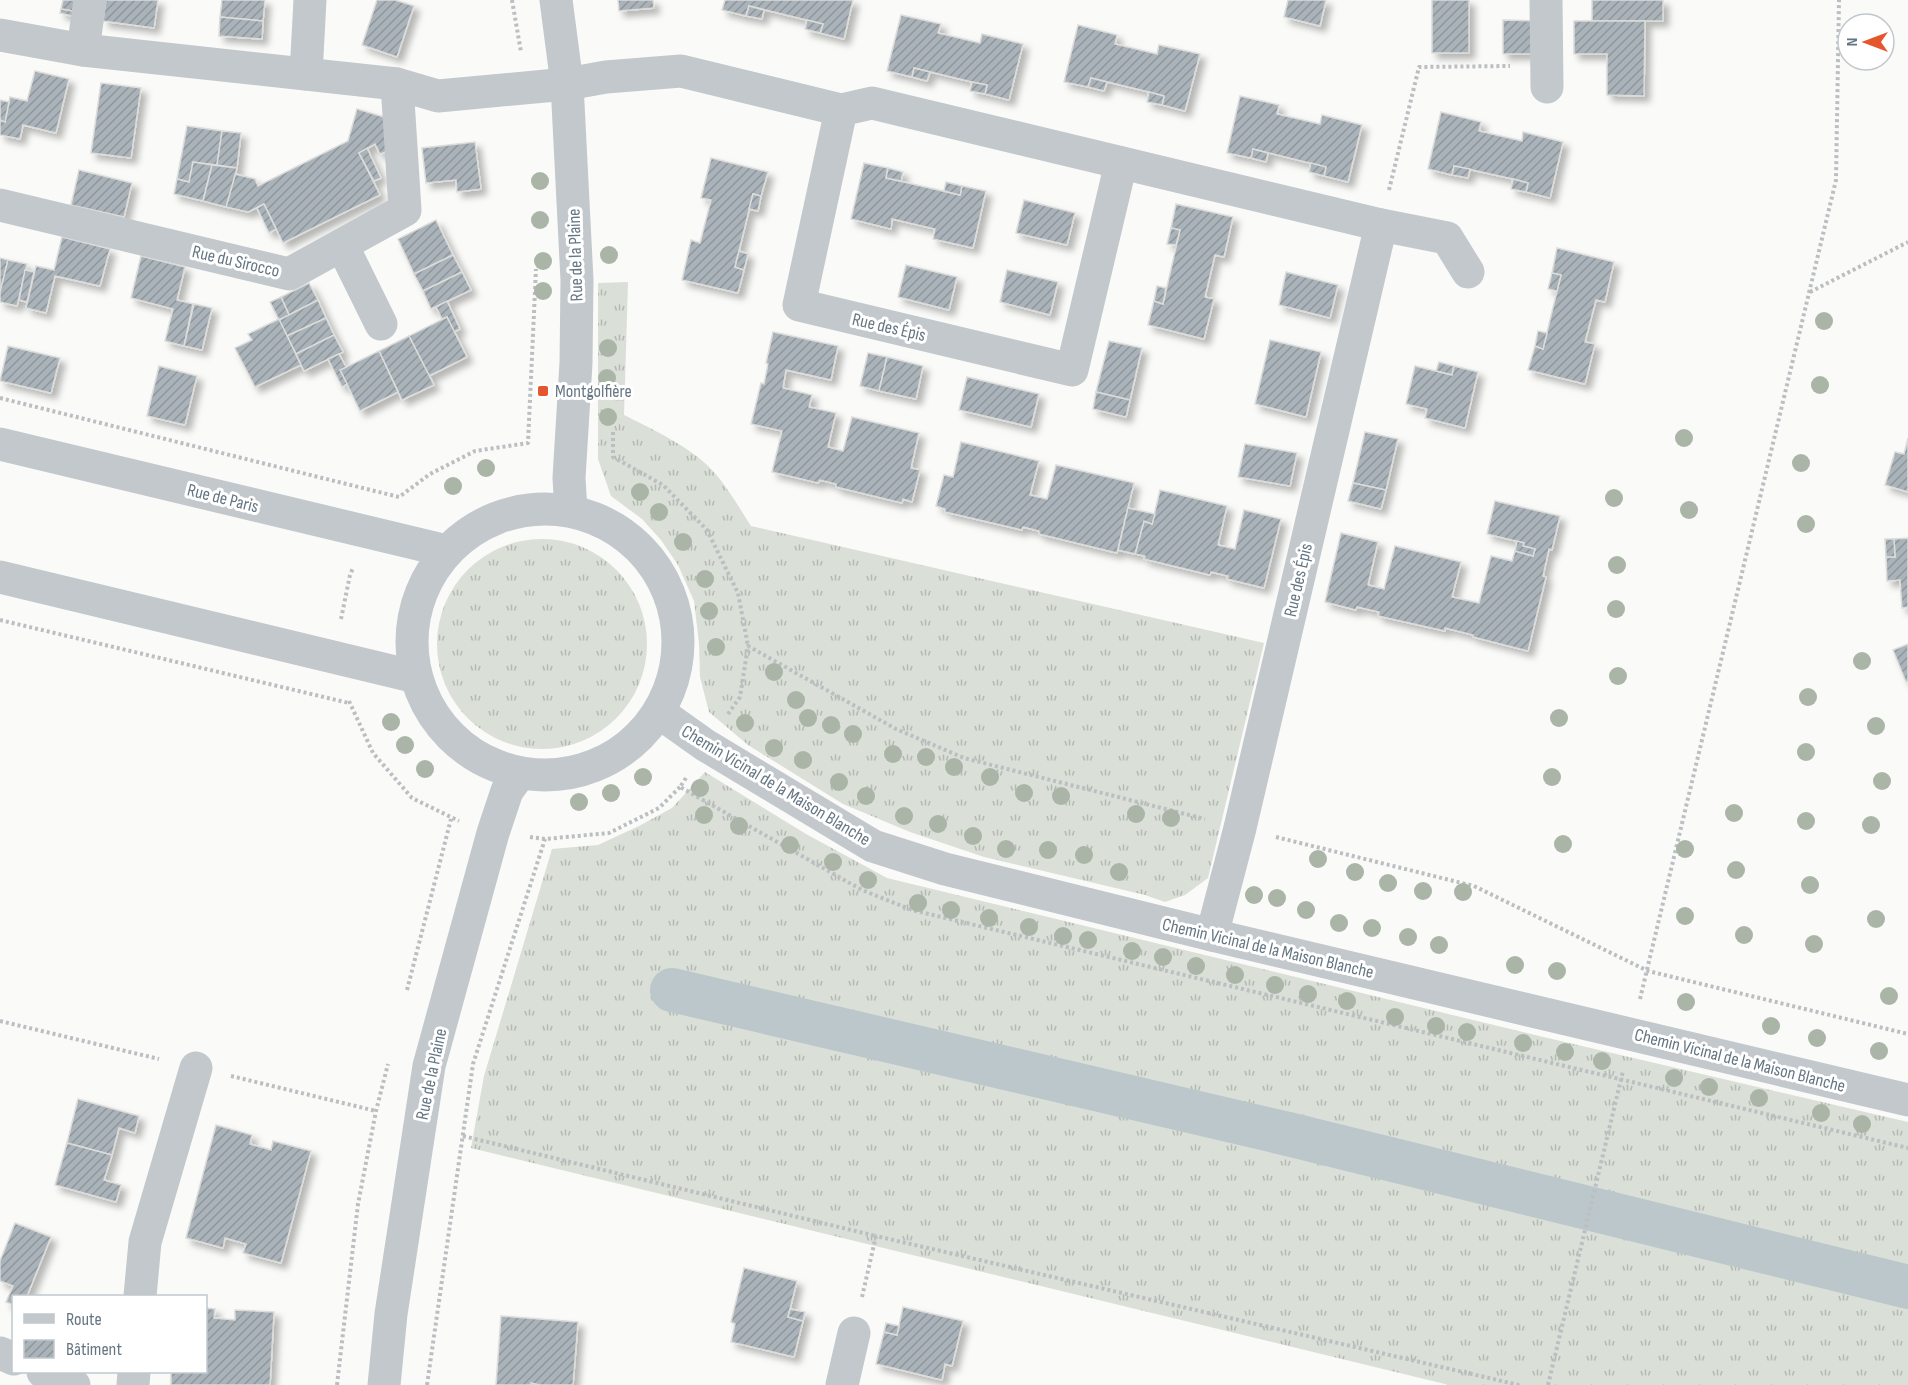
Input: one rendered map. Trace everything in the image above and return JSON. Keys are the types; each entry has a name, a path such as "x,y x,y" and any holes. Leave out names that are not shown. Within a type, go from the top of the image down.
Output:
{"street":[{"path":"83,50 90,0"},
{"path":"306,74 310,0"},
{"name":"Rue de la Plaine","path":"556,0 567,84 577,280 576,363 569,478 572,511"},
{"path":"1546,0 1547,76"},
{"path":"0,35 83,50 396,84 438,96 681,71 841,110 872,103 1121,164 1381,225 1447,238 1468,272"},
{"name":"Rue du Sirocco","path":"0,205 290,274 405,210 396,84"},
{"name":"Rue des Épis","path":"841,110 798,305 1072,370 1121,164"},
{"name":"Rue des Épis","path":"1212,935 1240,828 1381,225"},
{"path":"342,245 381,324"},
{"name":"Rue de Paris","path":"0,444 447,551"},
{"path":"547,507 572,511 621,530 651,559 672,595 679,636 675,677 660,713 632,745 598,765 560,775 520,773 480,759 447,733 428,706 416,677 413,661 413,621 425,584 447,551 475,528 509,512 547,507"},
{"path":"0,577 416,677"},
{"name":"Chemin Vicinal de la Maison Blanche","path":"660,713 705,745 873,846 945,869 1908,1101"},
{"name":"Rue de la Plaine","path":"384,1385 391,1314 429,1066 493,833 507,791 520,773"},
{"path":"140,1295 145,1242 195,1068"},
{"path":"842,1385 854,1333"},
{"path":"47,1373 74,1385"}],"path":[{"path":"1548,1385 1836,180 1839,0"},
{"path":"1381,225 1419,66 1547,76"},
{"path":"1810,292 1908,242"},
{"path":"613,422 613,457 663,485 707,530 738,593 748,646"},
{"path":"399,497 373,534 350,574 341,616 349,703 373,753 412,798 451,819 493,833 545,839 609,833 658,808 680,787"},
{"path":"0,620 349,703"},
{"path":"428,1385 473,1064 545,839"},
{"path":"462,1136 876,1236 1519,1385"},
{"path":"854,1333 876,1236"}],"green space":[{"path":"628,282 624,415 670,439 703,461 722,482 751,526 1264,643 1208,878 1185,895 1165,902 1145,895 984,857 910,832 843,804 748,745 709,712 700,677 694,601 678,565 661,540 642,519 611,496 598,459 598,283"},
{"path":"532,539 552,539 573,543 592,551 623,577 635,594 643,613 647,644 643,675 635,694 609,725 592,737 573,745 552,749 532,749 511,745 492,737 461,711 449,694 441,675 437,654 437,634 441,613 449,594 475,563 492,551 511,543"},
{"path":"705,772 806,834 887,878 1535,1035 1908,1122 1908,1385 1449,1385 471,1148 484,1076 552,849 598,845 639,826 672,808"}],"building":[{"path":"63,0 80,0 78,12 61,9"},
{"path":"106,0 158,0 154,28 103,21"},
{"path":"222,0 265,0 263,21 220,17"},
{"path":"377,0 395,0 414,6 397,57 362,45"},
{"path":"618,0 653,0 654,8 619,11"},
{"path":"725,0 853,0 844,39 820,33 823,24 749,6 746,16 722,10"},
{"path":"1288,0 1326,0 1320,26 1284,17"},
{"path":"1432,0 1469,0 1469,53 1432,53"},
{"path":"1592,0 1663,0 1663,21 1592,21"},
{"path":"749,6 764,10 762,19 746,16"},
{"path":"61,9 78,12 76,17 60,13"},
{"path":"901,15 941,24 938,33 980,43 982,34 1023,44 1009,100 985,94 987,85 914,68 912,77 887,71"},
{"path":"220,17 263,21 262,39 219,36"},
{"path":"807,20 823,24 820,33 805,29"},
{"path":"1503,20 1537,21 1537,54 1503,54"},
{"path":"1574,21 1645,21 1644,96 1607,95 1607,54 1574,54"},
{"path":"1078,25 1117,35 1115,44 1157,54 1159,45 1200,54 1185,111 1162,105 1164,96 1091,78 1088,87 1064,82"},
{"path":"914,68 930,72 927,81 912,77"},
{"path":"35,71 69,79 56,133 23,125 20,139 0,135 0,120 5,122 10,97 27,101"},
{"path":"1091,78 1107,82 1104,91 1088,87"},
{"path":"972,82 987,85 985,94 970,91"},
{"path":"101,83 141,88 131,158 91,153"},
{"path":"1149,92 1164,96 1162,105 1147,102"},
{"path":"1240,96 1279,105 1277,114 1320,124 1322,115 1362,125 1348,182 1324,176 1326,167 1253,149 1251,158 1227,153"},
{"path":"0,100 9,102 5,122 0,120"},
{"path":"357,109 384,117 388,151 380,154 375,144 359,153 380,195 283,243 264,204 248,212 226,207 235,174 255,179 258,186 348,141"},
{"path":"1441,112 1481,122 1479,131 1522,141 1523,132 1563,142 1550,198 1526,192 1528,183 1513,179 1454,166 1452,175 1428,169"},
{"path":"187,126 222,131 217,165 193,162 189,182 177,179"},
{"path":"222,131 241,133 237,168 217,165"},
{"path":"475,142 481,189 457,192 456,180 426,183 422,148"},
{"path":"367,148 381,178 374,181 359,153"},
{"path":"1253,149 1268,153 1266,162 1251,158"},
{"path":"711,158 768,172 761,196 753,194 735,267 744,270 738,293 682,280 691,240 700,243 711,200 701,198"},
{"path":"193,162 212,165 203,201 174,194 177,179 189,182"},
{"path":"864,163 888,168 886,178 960,195 962,186 986,191 973,248 933,239 935,229 892,219 891,229 851,219"},
{"path":"1311,163 1326,167 1324,176 1309,172"},
{"path":"212,165 237,168 226,207 203,201"},
{"path":"1454,166 1470,169 1468,178 1452,175"},
{"path":"888,168 903,172 901,181 886,178"},
{"path":"79,170 132,183 124,217 71,205"},
{"path":"1513,179 1528,183 1526,192 1511,189"},
{"path":"946,182 962,186 960,195 944,191"},
{"path":"753,194 761,196 758,211 749,209"},
{"path":"1024,200 1075,213 1067,245 1016,233"},
{"path":"264,204 276,229 269,233 257,208"},
{"path":"1176,204 1233,217 1224,257 1215,255 1205,297 1214,299 1204,339 1148,325 1154,301 1163,304 1180,230 1171,228"},
{"path":"436,220 453,255 414,274 398,239"},
{"path":"1171,228 1180,230 1176,245 1167,244"},
{"path":"62,237 110,249 100,286 55,276 46,313 26,308 36,266 54,270"},
{"path":"1557,248 1614,262 1605,302 1596,300 1585,342 1595,344 1585,384 1528,370 1535,346 1543,349 1561,275 1552,273"},
{"path":"739,251 748,254 744,270 735,267"},
{"path":"453,255 462,272 423,291 414,274"},
{"path":"141,256 185,267 177,300 193,304 184,346 165,341 173,309 131,298"},
{"path":"0,258 8,260 1,289 0,289"},
{"path":"8,260 27,264 17,306 0,302 0,292"},
{"path":"906,265 957,277 949,310 898,297"},
{"path":"25,270 34,272 27,302 19,300"},
{"path":"1007,270 1058,282 1050,315 1000,302"},
{"path":"462,272 471,290 431,309 423,291"},
{"path":"1286,272 1338,285 1330,318 1279,305"},
{"path":"1552,273 1561,275 1557,291 1548,289"},
{"path":"309,283 318,300 289,315 281,297"},
{"path":"1157,286 1166,288 1163,304 1154,301"},
{"path":"281,297 289,315 279,320 270,302"},
{"path":"318,300 326,318 287,336 279,320"},
{"path":"447,301 460,329 454,332 447,317 442,319 436,307"},
{"path":"194,304 212,308 202,350 184,346"},
{"path":"447,317 467,357 429,376 409,336"},
{"path":"326,318 334,335 296,354 287,336"},
{"path":"279,319 301,365 255,387 235,348 252,340 248,334"},
{"path":"1538,331 1547,333 1543,349 1535,346"},
{"path":"773,332 838,346 831,380 786,370 783,388 812,395 809,407 836,413 828,447 843,451 852,417 919,433 911,468 920,470 912,502 903,499 902,503 836,487 836,484 820,480 818,483 772,472 782,431 751,424 761,383 764,384"},
{"path":"334,335 343,352 304,371 296,354"},
{"path":"409,336 434,385 402,400 379,351"},
{"path":"1270,340 1321,352 1306,417 1255,404"},
{"path":"1109,341 1142,348 1130,400 1096,392"},
{"path":"8,346 60,358 51,393 0,381"},
{"path":"379,351 398,392 360,411 340,370"},
{"path":"868,353 887,357 879,391 860,386"},
{"path":"339,354 346,367 340,370 347,384 342,387 328,359"},
{"path":"887,357 923,366 916,399 879,391"},
{"path":"1439,362 1454,366 1452,375 1436,371"},
{"path":"159,366 197,376 185,425 147,416"},
{"path":"1415,366 1452,375 1454,366 1478,372 1465,428 1425,418 1427,409 1406,404"},
{"path":"967,377 1039,394 1031,427 959,410"},
{"path":"1096,392 1130,400 1126,417 1093,409"},
{"path":"1365,432 1398,439 1386,490 1353,483"},
{"path":"1908,438 1908,492 1885,485 1895,452 1904,454"},
{"path":"961,442 1039,461 1030,495 1047,499 1056,465 1134,483 1117,553 1039,534 1039,531 1023,527 1022,530 945,512 945,509 936,506 944,475 953,477"},
{"path":"1245,444 1297,453 1290,486 1238,477"},
{"path":"1353,483 1386,490 1381,509 1348,501"},
{"path":"1160,490 1227,506 1218,545 1235,549 1244,510 1281,519 1264,588 1227,579 1228,576 1211,572 1210,575 1144,559 1145,556 1135,554 1144,521 1152,524"},
{"path":"1495,501 1560,516 1552,550 1549,549 1543,576 1546,577 1528,651 1445,628 1445,631 1378,616 1379,612 1357,607 1356,610 1325,602 1341,533 1378,542 1368,585 1384,589 1395,546 1461,562 1452,597 1479,603 1491,556 1512,561 1515,551 1533,556 1535,549 1523,546 1524,543 1487,534"},
{"path":"1128,508 1155,514 1152,524 1144,521 1135,554 1118,550"},
{"path":"1908,538 1908,607 1902,608 1900,580 1887,581 1886,557 1895,557 1894,539"},
{"path":"1885,539 1894,539 1895,557 1886,557"},
{"path":"1517,541 1524,543 1523,546 1535,549 1533,556 1515,551"},
{"path":"1908,644 1908,681 1906,682 1893,650"},
{"path":"78,1099 139,1116 135,1133 119,1128 112,1155 67,1143"},
{"path":"216,1125 252,1135 250,1144 271,1150 273,1141 311,1151 281,1263 243,1253 246,1244 225,1238 223,1248 186,1238"},
{"path":"67,1143 112,1155 104,1180 121,1185 116,1202 55,1185"},
{"path":"15,1223 51,1237 27,1295 12,1295 12,1304 6,1302 13,1286 0,1281 0,1261"},
{"path":"744,1268 797,1281 788,1317 803,1321 794,1357 731,1342 735,1324 731,1322"},
{"path":"903,1307 963,1321 952,1366 945,1364 942,1380 876,1364 884,1332 897,1335"},
{"path":"207,1308 215,1309 214,1318 235,1320 235,1310 274,1312 270,1385 171,1385 171,1373 207,1373"},
{"path":"790,1309 805,1312 803,1321 788,1317"},
{"path":"501,1316 578,1322 573,1385 531,1383 531,1385 496,1385"},
{"path":"886,1323 899,1326 897,1335 884,1332"}],"waterway":[{"path":"672,990 1288,1134 1908,1287"}],"place":[{"name":"Montgolfière","path":"543,391"}]}
